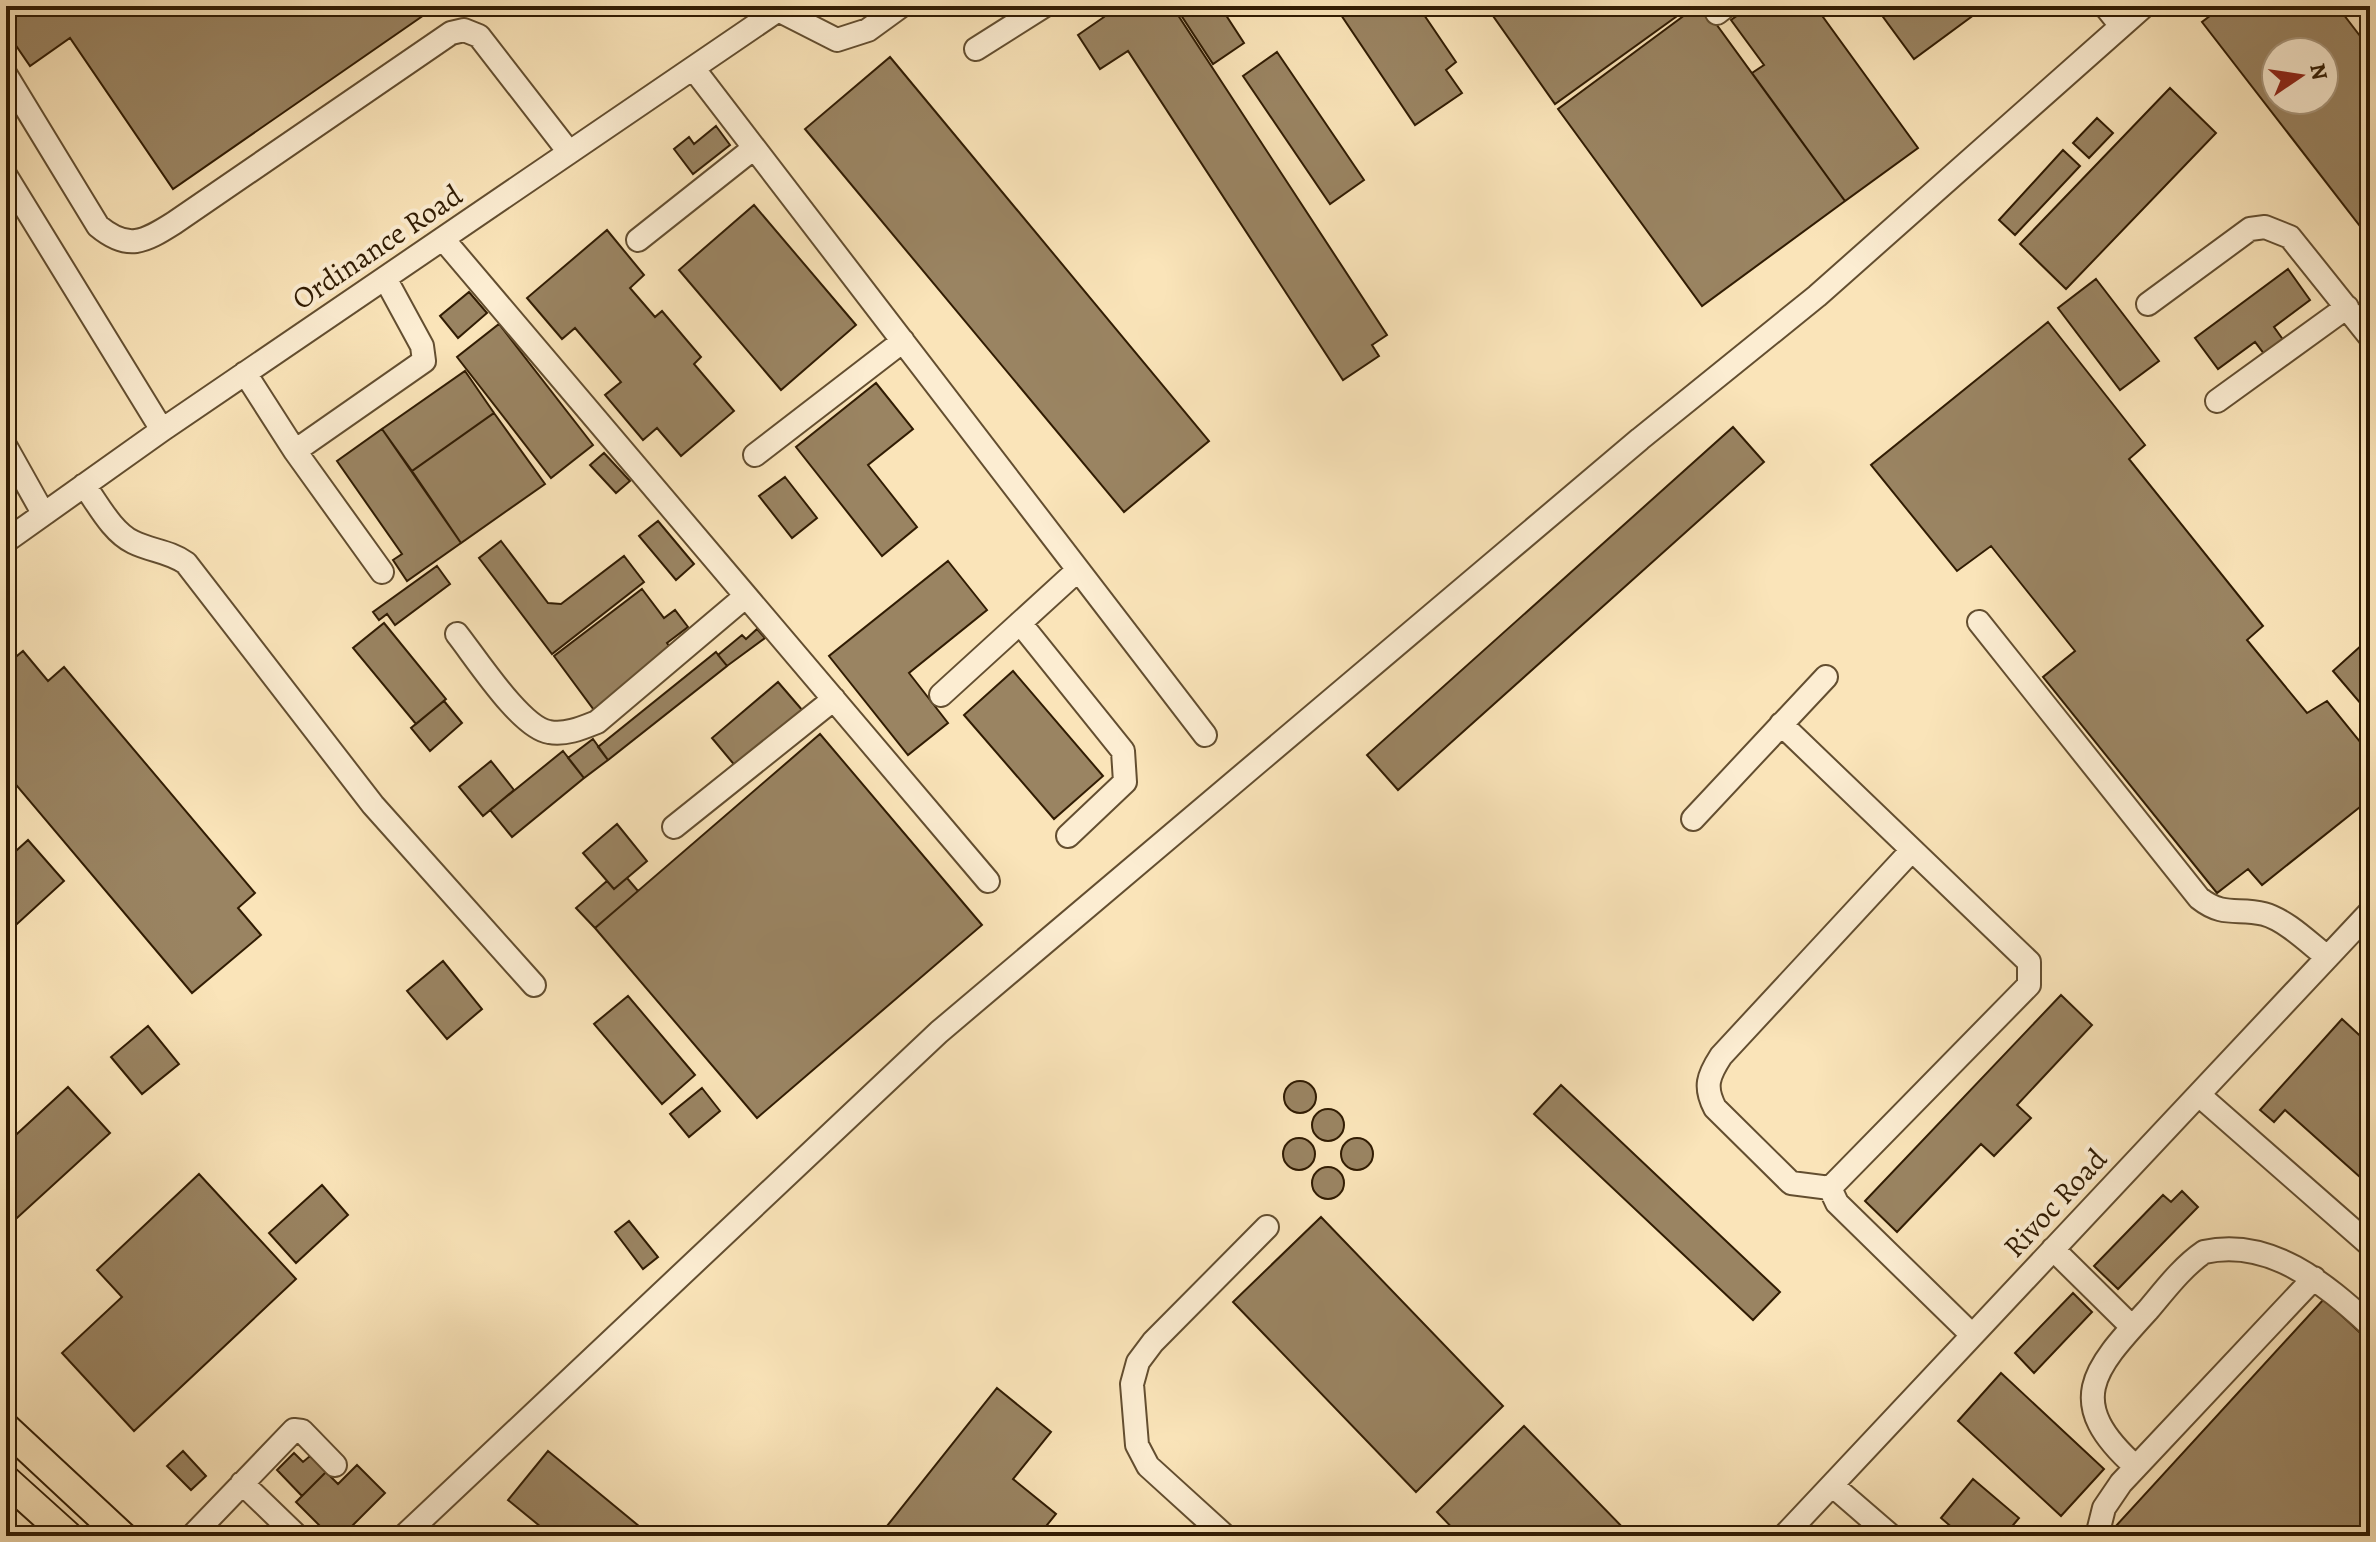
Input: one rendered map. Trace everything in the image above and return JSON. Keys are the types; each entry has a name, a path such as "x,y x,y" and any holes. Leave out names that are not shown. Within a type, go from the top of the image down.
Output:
{"main road":[{"path":"6,1428 122,1536"},
{"path":"6,1480 68,1536"}],"street":[{"path":"781,8 837,40 868,30 901,6"},
{"path":"976,49 1044,6"},
{"path":"2105,6 2121,26"},
{"path":"404,1536 939,1032 1603,470 1817,296 2144,6"},
{"name":"Ordinance Road","path":"6,541 162,430 781,8"},
{"path":"6,75 98,226 114,239 136,243 174,223 451,33 464,30 479,36 569,152"},
{"path":"693,68 1205,735"},
{"path":"638,240 754,148"},
{"path":"6,176 162,430"},
{"path":"2148,304 2250,229 2265,227 2290,237 2370,337"},
{"path":"443,239 988,881"},
{"path":"295,451 424,361 422,346 385,278"},
{"path":"2217,401 2347,307"},
{"path":"755,455 903,341"},
{"path":"245,373 295,451 382,572"},
{"path":"6,447 43,513"},
{"path":"84,485 121,535 135,544 173,554 186,563 373,805 534,985"},
{"path":"941,695 1078,570"},
{"path":"457,634 530,725 549,732 576,731 597,722 746,596"},
{"path":"1979,622 2199,898 2211,907 2229,913 2266,914 2327,957"},
{"path":"1020,623 1123,751 1125,759 1125,782 1068,836"},
{"path":"1693,819 1826,677"},
{"path":"674,827 834,699"},
{"path":"1781,724 2029,962 2029,985 1830,1188"},
{"path":"1830,1188 1791,1183 1715,1108 1707,1094 1708,1075 1721,1056 1912,850"},
{"name":"Rivoc Road","path":"1784,1536 2370,912"},
{"path":"2199,1095 2370,1245"},
{"path":"1830,1188 1837,1203 1972,1335"},
{"path":"1225,1536 1148,1466 1137,1445 1132,1384 1138,1362 1153,1342 1267,1227"},
{"path":"2053,1249 2132,1327"},
{"path":"2136,1467 2113,1446 2103,1430 2091,1392 2095,1374 2132,1327 2204,1252 2260,1253 2314,1278 2370,1325"},
{"path":"2097,1536 2104,1508 2136,1467 2314,1278"},
{"path":"192,1536 294,1430 302,1431 335,1465"},
{"path":"242,1483 297,1536"},
{"path":"1832,1485 1891,1536"}],"building":[{"path":"6,6 437,6 173,189 70,38 30,66 6,31"},
{"path":"1109,6 1172,6 1387,335 1372,345 1379,356 1343,380 1128,51 1100,69 1078,35 1104,17 1101,11"},
{"path":"1182,6 1220,6 1244,43 1213,64 1177,9"},
{"path":"1335,6 1418,6 1456,62 1446,70 1462,93 1415,125"},
{"path":"1486,6 1691,6 1555,104"},
{"path":"1697,6 1703,6 1845,201 1702,306 1558,109"},
{"path":"1751,6 1815,6 1918,148 1845,201 1752,73 1764,65 1731,20"},
{"path":"1875,6 1986,6 1914,59"},
{"path":"2223,6 2337,6 2370,49 2370,239 2275,116 2340,116 2340,36 2260,36 2260,97 2202,22"},
{"path":"1277,52 1364,180 1330,204 1243,76"},
{"path":"890,57 1209,441 1124,512 805,129"},
{"path":"2170,88 2216,133 2066,289 2020,244"},
{"path":"2097,118 2113,133 2089,158 2073,143"},
{"path":"716,126 730,145 693,174 674,149 689,137 694,144"},
{"path":"2063,150 2080,166 2015,235 1999,220"},
{"path":"754,205 856,325 781,390 679,270"},
{"path":"607,230 644,275 630,288 655,317 662,311 701,357 694,364 734,411 681,456 657,428 643,440 605,395 621,382 575,328 562,339 527,298"},
{"path":"2288,269 2310,300 2274,327 2284,341 2265,355 2255,342 2218,369 2195,338"},
{"path":"2096,279 2159,361 2120,390 2058,308"},
{"path":"469,292 487,313 458,338 440,316"},
{"path":"2048,322 2145,445 2129,459 2263,626 2247,640 2307,713 2327,701 2370,754 2370,799 2262,885 2248,869 2217,893 2043,677 2075,651 1991,546 1957,571 1871,465"},
{"path":"499,324 593,445 551,478 457,357"},
{"path":"465,371 494,413 412,471 382,429"},
{"path":"876,383 913,429 868,465 917,527 882,556 796,447"},
{"path":"494,413 545,484 461,543 412,471"},
{"path":"1733,427 1764,462 1398,790 1367,755"},
{"path":"382,429 461,543 407,581 393,560 402,554 337,461"},
{"path":"604,453 630,481 616,493 590,465"},
{"path":"785,477 817,518 792,538 759,496"},
{"path":"658,521 694,564 676,580 639,536"},
{"path":"501,541 548,603 561,604 624,556 644,582 552,654 479,558"},
{"path":"948,561 987,610 909,673 948,723 908,755 829,656"},
{"path":"437,566 450,584 395,625 387,614 379,620 373,612"},
{"path":"642,589 664,618 675,610 688,627 667,643 672,650 594,710 554,656"},
{"path":"384,623 446,699 416,724 353,648"},
{"path":"757,629 765,638 727,666 718,655 742,635 746,639"},
{"path":"2363,644 2370,652 2367,711 2333,671"},
{"path":"23,651 48,681 64,667 255,893 238,908 261,935 192,993 6,773 6,665"},
{"path":"716,652 727,666 608,760 598,747"},
{"path":"1013,671 1103,776 1054,819 964,715"},
{"path":"778,682 803,711 737,768 712,738"},
{"path":"444,701 462,723 430,751 411,728"},
{"path":"820,734 982,925 757,1118 595,928"},
{"path":"593,739 608,760 584,778 568,758"},
{"path":"563,751 584,778 512,837 490,810"},
{"path":"491,761 514,790 483,816 459,787"},
{"path":"617,824 647,861 614,889 583,853"},
{"path":"28,840 64,881 6,934 6,860"},
{"path":"627,878 638,891 595,928 576,908 607,881 614,889"},
{"path":"443,961 482,1009 447,1039 407,991"},
{"path":"2061,995 2092,1025 2017,1105 2031,1118 1994,1156 1981,1144 1897,1232 1865,1201"},
{"path":"628,996 695,1075 662,1104 594,1024"},
{"path":"2342,1019 2370,1045 2370,1186 2285,1110 2274,1122 2260,1110"},
{"path":"148,1026 179,1064 142,1094 111,1057"},
{"path":"1300,1081 1311,1086 1316,1097 1311,1108 1300,1113 1289,1108 1284,1097 1289,1086"},
{"path":"1561,1085 1780,1292 1753,1320 1534,1114"},
{"path":"68,1087 110,1133 6,1228 6,1144"},
{"path":"702,1088 720,1111 689,1137 670,1114"},
{"path":"1328,1109 1339,1114 1344,1125 1339,1136 1328,1141 1317,1136 1312,1125 1317,1114"},
{"path":"1299,1138 1310,1143 1315,1154 1310,1165 1299,1170 1288,1165 1283,1154 1288,1143"},
{"path":"1357,1138 1368,1143 1373,1154 1368,1165 1357,1170 1346,1165 1341,1154 1346,1143"},
{"path":"1328,1167 1339,1172 1344,1183 1339,1194 1328,1199 1317,1194 1312,1183 1317,1172"},
{"path":"199,1174 296,1279 134,1431 62,1353 122,1297 97,1270"},
{"path":"322,1185 348,1215 296,1263 269,1233"},
{"path":"2182,1191 2198,1207 2118,1289 2094,1266 2163,1195 2171,1202"},
{"path":"1321,1217 1503,1406 1416,1492 1233,1302"},
{"path":"629,1221 658,1257 643,1269 615,1232"},
{"path":"2073,1293 2092,1312 2034,1373 2015,1353"},
{"path":"2324,1299 2370,1342 2370,1536 2125,1536 2115,1527"},
{"path":"2001,1373 2104,1469 2061,1516 1958,1421"},
{"path":"997,1388 1051,1432 1013,1479 1056,1514 1038,1536 879,1536"},
{"path":"1524,1426 1631,1536 1460,1536 1437,1512"},
{"path":"183,1451 206,1476 191,1490 167,1466"},
{"path":"548,1451 651,1536 552,1536 508,1500"},
{"path":"294,1453 303,1462 310,1456 326,1472 302,1496 277,1470"},
{"path":"357,1465 385,1493 342,1536 330,1536 296,1502 326,1472 338,1484"},
{"path":"1973,1479 2019,1518 2004,1536 1962,1536 1941,1518"}]}
